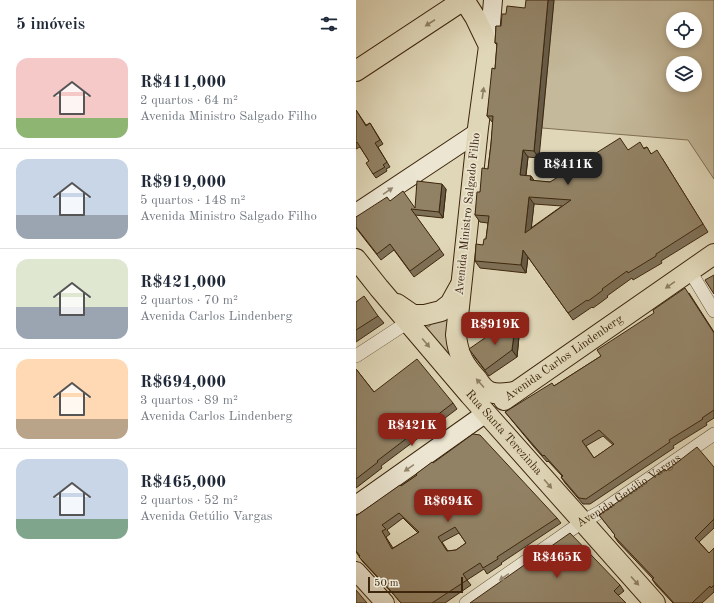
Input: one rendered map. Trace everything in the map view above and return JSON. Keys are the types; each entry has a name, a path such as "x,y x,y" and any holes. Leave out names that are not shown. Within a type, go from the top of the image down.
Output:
{"main road":[{"path":"356,71 463,0 475,18 489,46"},
{"name":"Avenida Ministro Salgado Filho","path":"493,0 461,284 456,343 464,364 482,386 489,392 499,394 515,392"},
{"path":"356,213 478,132"},
{"name":"Avenida Carlos Lindenberg","path":"356,505 515,392 714,254"},
{"name":"Rua Santa Terezinha","path":"356,259 486,413 655,603"},
{"path":"379,288 398,305 413,315 425,316 441,311 450,304 461,284"},
{"path":"356,571 385,603"}],"street":[{"path":"690,271 714,311"},
{"path":"356,356 408,322"},
{"name":"Avenida Getúlio Vargas","path":"466,603 582,522 600,512 714,434"}],"shaded area":[{"path":"554,0 714,0 714,179 688,140 542,128"},
{"path":"431,317 449,318 449,357 421,329 430,326"}],"building":[{"path":"526,0 548,0 534,151 523,150 520,175 531,176 530,180 550,182 620,138 628,150 640,142 644,149 647,147 651,154 657,150 703,224 656,254 656,256 628,273 627,271 588,301 587,300 568,313 523,250 521,265 475,261 476,244 483,245 484,239 486,239 489,216 475,215 477,192 480,192 482,168 488,169 491,144 493,116 487,116 492,68 495,69 497,43 495,43 496,26 501,26 502,14 506,14 507,6 525,8","holes":["529,197 571,200 525,233"]},
{"path":"356,110 366,126 370,123 380,140 375,143 387,162 383,165 385,167 373,174 366,163 369,161 357,142 356,143"},
{"path":"417,181 442,184 439,212 411,209 440,249 410,271 390,244 377,254 356,227 356,217 387,197 390,201 403,191 415,208"},
{"path":"714,275 714,294 705,280"},
{"path":"685,288 714,333 714,410 586,499 579,498 561,477 563,476 544,455 543,456 505,412 552,383 554,386 601,356 597,350 654,313 653,310","holes":["599,430 614,444 594,458 582,441"]},
{"path":"364,296 378,316 356,330 356,302"},
{"path":"516,319 512,350 485,370 469,349 492,333 494,335"},
{"path":"417,359 453,403 377,461 378,462 356,479 356,369 374,392"},
{"path":"473,434 480,435 557,518 497,557 498,559 483,568 480,563 463,574 467,580 432,603 401,603 359,557 360,556 356,551 356,516 417,475 416,474 432,462 433,463","holes":["399,513 419,532 392,549 382,531 386,529 382,525","455,527 466,543 456,550 447,551 438,537"]},
{"path":"697,447 714,467 714,519 695,538 709,553 714,548 714,585 711,588 710,586 692,603 674,603 652,579 654,578 614,536 615,535 599,515 665,469 666,471"},
{"path":"570,533 620,585 614,591 626,603 470,603"},
{"path":"356,590 367,603 356,603"}]}
